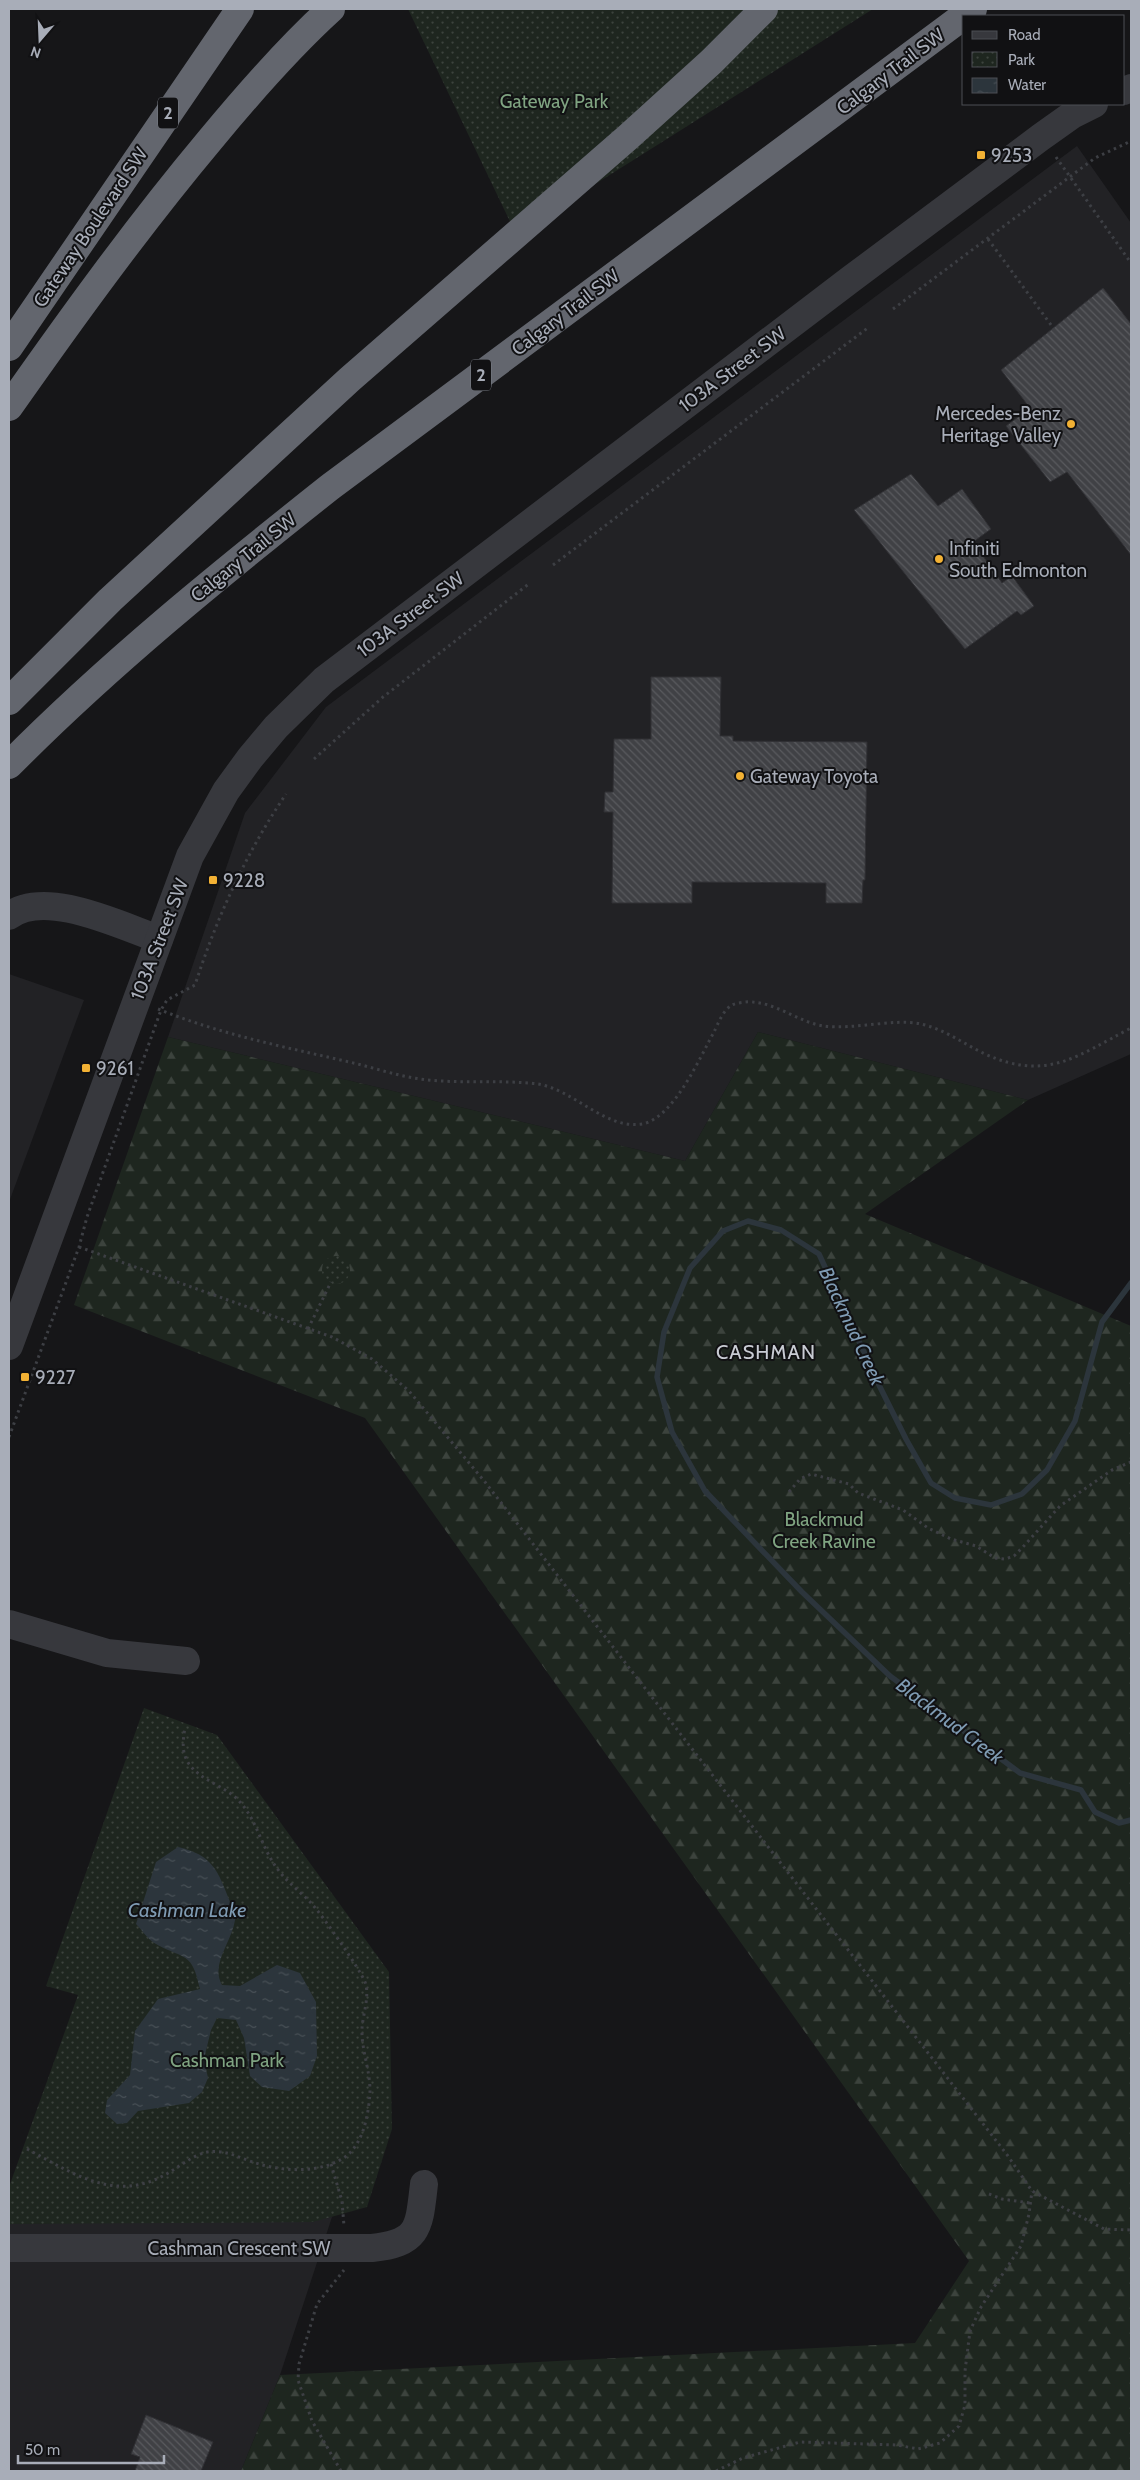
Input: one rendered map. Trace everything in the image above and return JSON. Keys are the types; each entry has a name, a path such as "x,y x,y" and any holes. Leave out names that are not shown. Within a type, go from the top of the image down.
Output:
{"highway":[{"name":"Gateway Boulevard SW","path":"9,346 240,9"},
{"path":"9,407 106,269 166,192 268,73 331,9"},
{"path":"9,701 110,600 336,392 627,138 711,62 764,9"},
{"name":"Calgary Trail SW","path":"9,765 119,660 233,564 330,486 962,17"}],"street":[{"name":"103A Street SW","path":"9,1346 190,856 226,791 276,727 324,680 859,273 1041,137 1072,115 1092,105"},
{"path":"9,916 34,906 68,908 159,939"},
{"path":"9,1624 107,1653 186,1661"},
{"name":"Cashman Crescent SW","path":"9,2248 354,2248 392,2246 407,2239 414,2232 419,2218 424,2184"}],"path":[{"path":"893,309 1071,178 1095,158 1131,140"},
{"path":"1056,157 1131,263"},
{"path":"988,238 1054,329"},
{"path":"553,565 869,327"},
{"path":"314,759 383,697 530,583"},
{"path":"9,1437 79,1247 87,1217 159,1009 167,1000 195,985 210,938 245,861 264,826 286,794"},
{"path":"159,1009 260,1042 413,1078 455,1082 539,1084 564,1093 618,1122 644,1124 664,1112 683,1088 722,1016 732,1006 751,1001 771,1006 822,1026 848,1028 918,1023 938,1029 987,1055 1019,1065 1039,1067 1064,1063 1131,1028"},
{"path":"79,1247 332,1337 372,1359 409,1391 485,1482 1002,2148 1032,2191 1104,2229 1131,2230"},
{"path":"308,1329 331,1282"},
{"path":"789,1492 800,1479 812,1474 849,1484 858,1493 903,1510 928,1528 951,1539 976,1546 995,1558 1005,1559 1014,1556 1060,1506 1112,1470 1131,1462"},
{"path":"27,2149 84,2179 113,2186 138,2185 153,2181 191,2158 214,2151 231,2154 259,2164 294,2170 320,2169 344,2158 358,2141 368,2114 370,2081 362,2028 365,1982 314,1906 280,1872 272,1860 255,1822 239,1800 222,1786 194,1770 189,1763 183,1748 185,1727"},
{"path":"331,2164 342,2201 344,2228"},
{"path":"716,2471 743,2458 800,2442 897,2446 918,2449 940,2443 959,2426 965,2405 965,2371 970,2332 981,2307 1021,2246 1032,2191"},
{"path":"989,2194 1002,2199 1030,2203"},
{"path":"341,2471 312,2421 298,2380 298,2364 317,2304 344,2272 344,2269"}],"shaded area":[{"path":"1077,146 1131,223 1131,1054 1028,1100 758,1032 685,1161 168,1037 245,813 326,707"},
{"path":"9,974 84,1000 9,1202"},
{"path":"332,2217 280,2375 241,2471 9,2471 9,2224"}],"green space":[{"name":"Gateway Park","path":"408,9 873,9 516,234"},
{"name":"Blackmud Creek Ravine","path":"758,1032 1028,1100 865,1214 1131,1326 1131,2471 241,2471 280,2375 915,2343 969,2261 365,1418 74,1305 168,1037 685,1161"},
{"path":"336,1256 346,1260 350,1270 346,1280 336,1284 326,1280 322,1270 326,1260"},
{"name":"Cashman Park","path":"144,1708 217,1735 389,1972 392,2129 367,2207 313,2222 9,2224 9,2187 78,1995 46,1986"}],"water":[{"name":"Cashman Lake","path":"178,1847 190,1850 213,1866 222,1881 234,1913 233,1928 220,1961 219,1977 222,1985 240,1986 277,1965 300,1973 316,2002 317,2056 310,2076 289,2091 262,2087 250,2076 244,2038 236,2020 217,2018 211,2030 204,2059 208,2078 202,2092 189,2103 138,2111 127,2123 117,2124 105,2113 107,2100 130,2075 135,2031 158,1999 200,1989 194,1968 190,1962 181,1955 153,1942 136,1924 156,1862"}],"building":[{"name":"Mercedes-Benz Heritage Valley","path":"1103,288 1131,324 1131,555 1067,472 1050,482 1006,426 1030,408 1001,370"},
{"name":"Infiniti South Edmonton","path":"911,474 938,506 962,489 991,529 973,542 1002,583 1012,576 1034,606 1021,615 1017,611 965,649 854,510"},
{"name":"Gateway Toyota","path":"651,677 721,677 720,736 733,736 733,741 867,742 865,880 863,880 862,903 826,903 826,883 692,882 692,903 612,903 613,812 604,812 605,792 613,792 614,739 651,739"},
{"path":"146,2415 213,2442 201,2471 135,2471 140,2457 131,2454"}],"waterway":[{"name":"Blackmud Creek","path":"1131,1283 1102,1322 1075,1421 1047,1470 1022,1494 991,1505 955,1498 931,1483 880,1387 819,1254 781,1230 748,1221 723,1231 690,1268 664,1332 657,1377 672,1432 705,1491 802,1592 890,1676 1020,1773 1081,1790 1095,1812 1119,1823 1131,1820"}],"place":[{"name":"9253","path":"981,155"},
{"name":"Mercedes-Benz Heritage Valley","path":"1071,424"},
{"name":"Infiniti South Edmonton","path":"939,559"},
{"name":"Gateway Toyota","path":"740,776"},
{"name":"9228","path":"213,880"},
{"name":"9261","path":"86,1068"},
{"name":"9227","path":"25,1377"}],"district":[{"name":"CASHMAN","path":"766,1352"}]}
